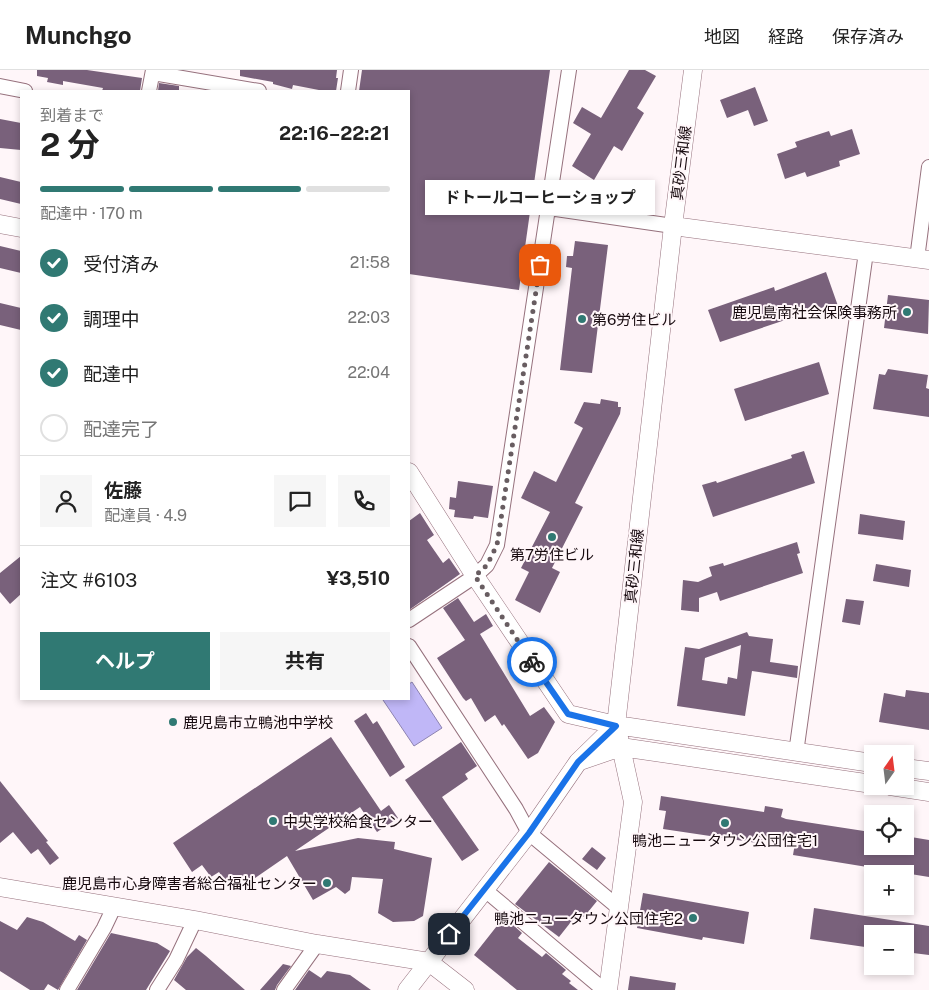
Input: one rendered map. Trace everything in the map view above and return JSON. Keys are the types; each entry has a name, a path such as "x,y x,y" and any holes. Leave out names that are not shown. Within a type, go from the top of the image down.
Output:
{"street":[{"path":"348,90 351,70"},
{"path":"410,619 475,576 487,565 497,545 569,70"},
{"name":"真砂三和線","path":"608,990 633,802 616,726 673,226 693,70"},
{"path":"149,90 153,71 254,90"},
{"path":"0,86 21,90"},
{"path":"549,208 923,260 929,167"},
{"path":"0,224 20,228"},
{"path":"796,753 866,252"},
{"path":"410,474 475,576 568,714 616,726 864,762"},
{"path":"410,648 516,809 529,833 619,908"},
{"path":"407,990 529,833 578,762 616,726"},
{"path":"578,762 621,747 864,783"},
{"path":"914,769 929,771"},
{"path":"914,790 929,792"},
{"path":"0,886 195,920 317,944 429,962 465,990"},
{"path":"485,890 604,990"},
{"path":"66,990 104,928 114,907"},
{"path":"157,990 176,960 195,920"},
{"path":"284,990 317,944"}],"shaded area":[{"path":"412,682 442,728 414,746 383,700 410,700 410,683"}],"building":[{"path":"37,70 87,70 142,78 140,90 102,90 103,88 63,81 63,85 47,82 48,78 37,76"},
{"path":"240,70 337,70 336,78 338,78 336,90 319,90 293,85 292,89 273,84 273,82 240,76"},
{"path":"362,70 550,70 519,290 410,274 410,90 359,90"},
{"path":"629,70 645,70 656,76 637,108 644,113 622,151 614,146 594,180 572,166 591,134 573,123 582,107 601,118"},
{"path":"159,83 179,86 179,90 158,90"},
{"path":"755,87 768,121 754,126 748,110 727,118 720,100"},
{"path":"0,119 20,123 20,150 0,148"},
{"path":"852,129 860,154 839,161 840,166 807,177 805,172 785,179 777,154 797,147 795,142 829,131 831,136"},
{"path":"0,177 20,182 20,204 0,199"},
{"name":"第6労住ビル","path":"575,241 608,245 592,373 560,370 572,268 566,267 567,256 573,256"},
{"path":"0,246 20,251 20,273 0,268"},
{"path":"826,272 838,306 826,310 824,307 720,342 708,310 774,287 775,291"},
{"name":"鹿児島南社会保険事務所","path":"888,295 929,300 928,334 884,328"},
{"path":"0,303 20,308 20,330 0,325"},
{"path":"819,362 829,394 745,421 734,389"},
{"path":"888,369 928,375 926,388 929,389 929,417 873,409 879,374 885,375"},
{"name":"第7労住ビル","path":"601,399 618,402 618,407 621,407 620,414 575,503 583,507 552,568 560,572 540,613 515,600 529,572 521,568 550,512 521,498 534,471 556,482 583,428 574,423 584,402 600,404"},
{"path":"804,451 815,483 713,517 702,485 716,481 717,483 792,458 791,455"},
{"path":"458,481 493,486 488,518 474,516 473,519 454,517 455,510 449,509 450,497 456,498"},
{"path":"420,513 434,535 427,540 443,563 449,558 460,574 410,609 410,520"},
{"path":"860,514 905,521 903,540 858,534"},
{"path":"797,542 800,553 797,554 803,573 720,601 717,592 699,598 699,612 681,610 683,580 698,582 712,576 709,567 723,563 724,566"},
{"path":"20,557 20,595 10,604 0,592 0,573"},
{"path":"876,564 911,570 909,587 873,581"},
{"path":"458,598 474,622 486,614 493,626 480,634 530,716 544,707 555,722 538,753 528,759 504,724 502,726 495,715 485,722 471,698 466,701 463,698 437,658 465,640 443,608"},
{"path":"846,599 864,601 860,625 842,622"},
{"path":"747,632 749,636 773,639 770,662 798,666 797,678 752,671 745,716 677,706 685,647 699,649","holes":["741,645 737,679 728,677 727,684 702,680 705,658"]},
{"path":"906,690 929,693 929,730 879,722 884,693 905,697"},
{"path":"366,713 373,724 377,721 405,767 390,777 354,721"},
{"name":"中央学校給食センター","path":"331,737 381,811 389,805 398,818 377,832 360,807 295,851 358,838 395,842 394,849 432,858 423,916 414,921 393,922 378,913 383,879 352,877 350,890 345,894 336,887 313,900 287,856 245,885 241,879 229,887 219,872 211,877 202,865 192,872 173,843"},
{"path":"461,742 477,766 465,774 468,779 442,797 479,850 462,861 405,780"},
{"path":"0,781 48,841 46,842 59,858 50,865 38,849 31,854 13,832 0,843"},
{"path":"661,796 764,812 765,806 783,809 781,817 786,819 864,831 864,855 914,855 914,838 929,840 929,877 914,875 914,865 864,866 793,855 795,843 765,838 764,844 663,829 666,811 659,810"},
{"path":"592,847 606,858 597,870 582,859"},
{"path":"549,862 597,901 584,917 578,913 559,937 515,904"},
{"name":"鴨池ニュータウン公団住宅2","path":"643,893 749,912 744,944 703,937 702,940 637,928"},
{"path":"814,908 929,926 929,955 914,953 914,925 864,925 864,947 810,939"},
{"path":"27,917 43,922 75,941 79,935 87,940 58,990 48,984 44,990 30,990 0,971 0,921 17,930"},
{"path":"504,917 522,933 518,938 542,957 546,953 566,970 562,974 578,990 517,990 474,955"},
{"path":"111,933 157,943 170,951 146,990 77,990"},
{"path":"196,948 245,990 186,990 174,980 187,957"},
{"path":"283,964 291,966 275,990 260,990"},
{"path":"309,970 321,978 327,971 350,975 371,990 295,990"},
{"path":"630,976 676,983 675,990 628,990"}],"way so far":[{"path":"532,662 475,576 487,565 497,545 540,265"}],"place":[{"name":"ドトールコーヒーショップ","path":"540,265"},
{"name":"鹿児島南社会保険事務所","path":"907,312"},
{"name":"第6労住ビル","path":"582,319"},
{"name":"第7労住ビル","path":"552,537"},
{"name":"鹿児島市立鴨池中学校","path":"173,722"},
{"name":"中央学校給食センター","path":"273,821"},
{"name":"鴨池ニュータウン公団住宅1","path":"725,823"},
{"name":"鹿児島市心身障害者総合福祉センター","path":"327,883"},
{"name":"鴨池ニュータウン公団住宅2","path":"693,918"}],"route":[{"path":"449,934 529,833 578,762 616,726 568,714 532,662"}]}
